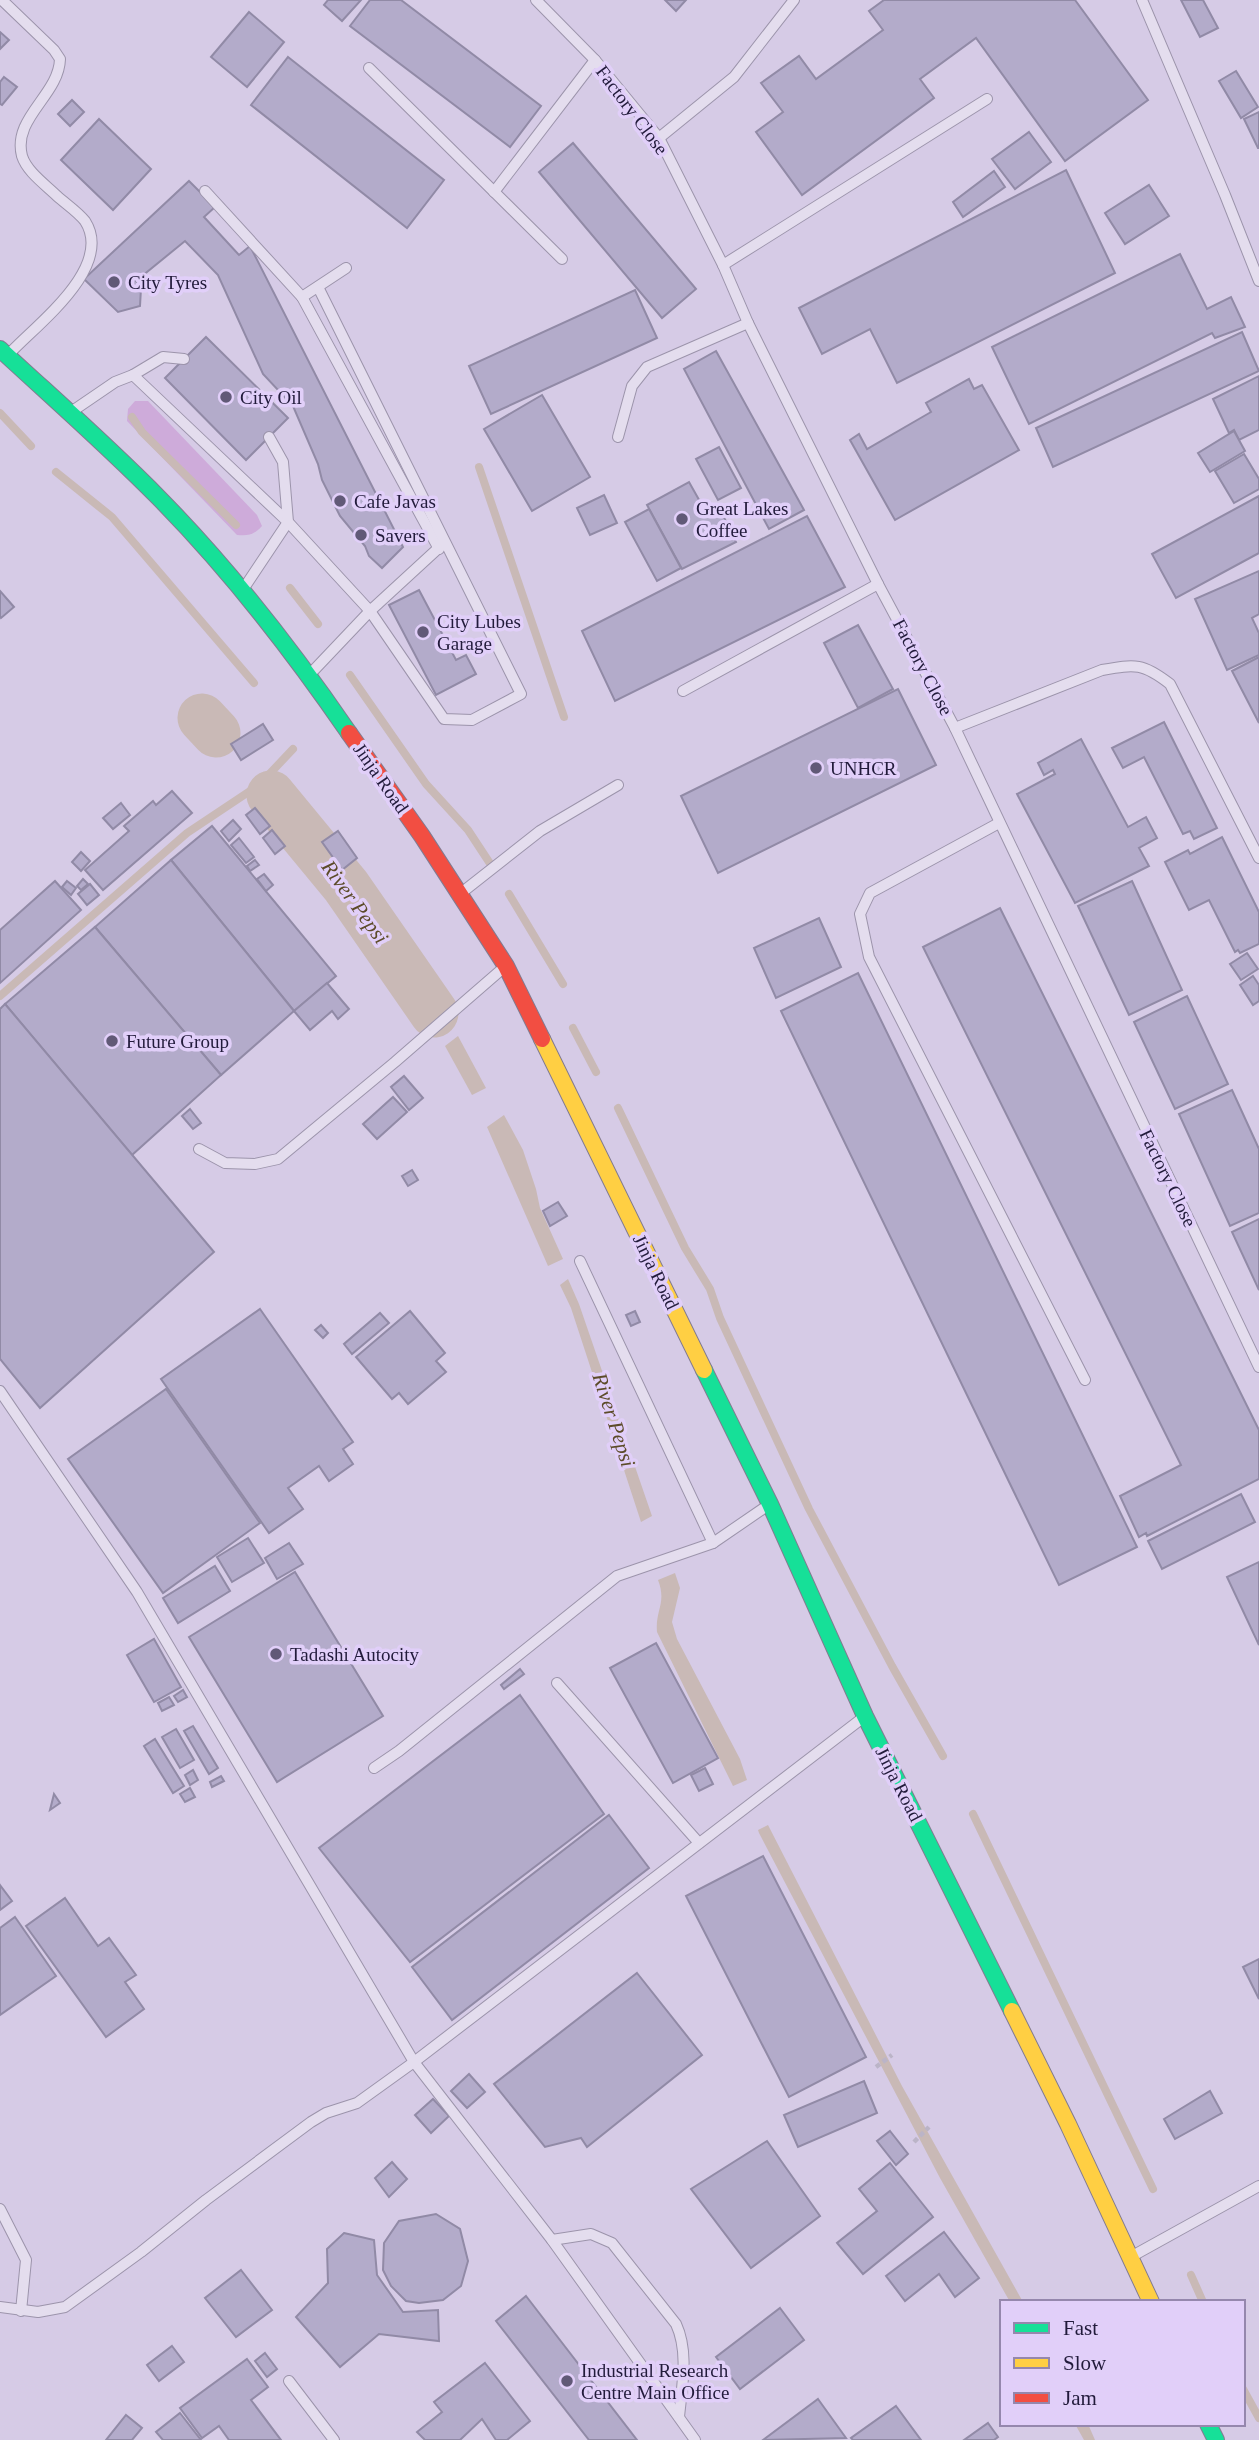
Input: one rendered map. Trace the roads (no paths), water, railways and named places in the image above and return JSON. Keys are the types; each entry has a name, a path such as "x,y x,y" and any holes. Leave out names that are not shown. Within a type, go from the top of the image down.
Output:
{"highway":[{"name":"Jinja Road","path":"4,352 159,498 242,590 309,675 460,894 506,966 770,1504 865,1716 1150,2300"}],"lane":[{"path":"2,0 54,50 60,60 57,75 23,131 22,157 29,169 84,221 91,238 88,266 79,282 4,352"},
{"name":"Factory Close","path":"536,0 595,60 659,138 878,584 955,728 1259,1367"},
{"path":"659,138 734,77 794,0"},
{"path":"1142,0 1259,281"},
{"path":"494,192 595,60"},
{"path":"369,68 562,259"},
{"path":"723,265 987,99"},
{"path":"133,374 288,522 370,611 444,719 471,720 521,694 442,546 302,297 205,191"},
{"path":"302,297 346,268"},
{"path":"318,287 442,546"},
{"path":"618,437 632,386 647,367 748,323"},
{"path":"68,414 115,382 163,357 184,359"},
{"path":"242,590 288,522 283,462 269,437"},
{"path":"309,675 370,611 442,546"},
{"path":"683,691 878,584"},
{"path":"955,728 1102,670 1127,666 1150,668 1170,684 1259,858"},
{"path":"460,894 540,831 618,785"},
{"path":"999,823 870,893 860,914 869,957 1085,1380"},
{"path":"199,1149 225,1163 255,1164 278,1159 396,1062 506,966"},
{"path":"580,1261 713,1543"},
{"path":"0,1391 137,1592 414,2063 552,2240 695,2440"},
{"path":"374,1768 399,1751 617,1576 713,1543 770,1504"},
{"path":"557,1682 699,1843"},
{"path":"0,2307 38,2312 65,2307 311,2122 326,2113 357,2104 414,2063 865,1716"},
{"path":"1131,2257 1259,2186"},
{"path":"0,2210 26,2260 21,2311"},
{"path":"552,2240 592,2234 612,2243 676,2324 683,2346 680,2417"},
{"path":"289,2381 334,2440"}],"water":[{"path":"277,791 346,878 335,886 265,799"},
{"path":"362,898 440,1007 427,1015 346,910"},
{"path":"458,1036 486,1088 472,1095 445,1046"},
{"path":"504,1115 523,1150 540,1208 563,1259 548,1266 487,1127"},
{"path":"568,1279 652,1516 641,1522 571,1308 560,1285"},
{"path":"675,1573 680,1588 672,1622 677,1639 740,1759 747,1780 733,1786 657,1632 661,1601 658,1580"},
{"path":"768,1825 902,2086 1022,2300 1009,2300 940,2178 758,1830"},
{"path":"1076,2426 1089,2426 1095,2440 1084,2440"}],"waterway":[{"path":"0,413 31,446"},
{"path":"132,417 142,432 236,525"},
{"path":"479,467 564,717"},
{"path":"56,472 112,517 254,683"},
{"path":"290,588 318,624"},
{"path":"350,675 426,784 468,830 493,868"},
{"name":"River Pepsi","path":"202,718 216,733"},
{"path":"0,996 187,833 259,785 293,749"},
{"name":"River Pepsi","path":"271,795 346,886 434,1013"},
{"path":"509,894 563,984"},
{"path":"573,1028 596,1072"},
{"path":"618,1108 685,1248 710,1289 720,1318 809,1509 943,1756"},
{"path":"973,1814 1153,2189"},
{"path":"1191,2275 1202,2300"},
{"path":"1245,2393 1259,2418"}],"place":[{"name":"City Tyres","path":"114,282"},
{"name":"City Oil","path":"226,397"},
{"name":"Cafe Javas","path":"340,501"},
{"name":"Great Lakes Coffee","path":"682,519"},
{"name":"Savers","path":"361,535"},
{"name":"City Lubes Garage","path":"423,632"},
{"name":"UNHCR","path":"816,768"},
{"name":"Future Group","path":"112,1041"},
{"name":"Tadashi Autocity","path":"276,1654"},
{"name":"Industrial Research Centre Main Office","path":"567,2381"}]}
